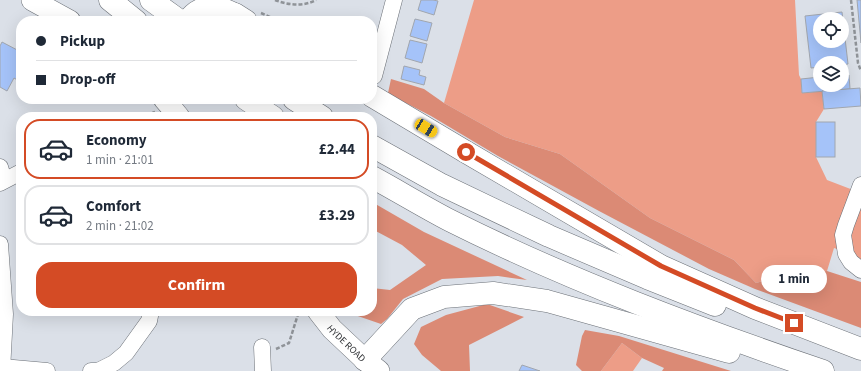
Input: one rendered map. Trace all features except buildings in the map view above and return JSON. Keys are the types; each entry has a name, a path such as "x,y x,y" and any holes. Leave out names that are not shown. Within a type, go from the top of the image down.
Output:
{"highway":[{"path":"110,0 130,16"},
{"path":"151,0 193,13"},
{"path":"377,89 466,152 661,266 753,313 861,357"},
{"path":"254,104 266,112"},
{"path":"302,104 314,112"},
{"path":"377,149 442,185 549,236 647,278 861,349"},
{"path":"377,180 450,220 536,261 793,371"},
{"path":"372,366 412,309 444,297 493,293 547,301 823,371"}],"main road":[{"path":"32,0 61,16"},
{"path":"193,13 210,7 218,7 238,16"},
{"path":"168,104 175,112"},
{"name":"HYDE ROAD","path":"322,316 332,329 372,366"}],"street":[{"path":"377,70 394,0"},
{"path":"1,177 16,173"},
{"path":"861,185 843,235 846,254 851,262 861,270"},
{"path":"0,244 5,314 2,369 47,371"},
{"path":"91,371 98,370 114,363 126,353 149,321 150,316"},
{"path":"262,347 263,371"}],"path":[{"path":"275,0 284,4 300,5 316,0"},
{"path":"850,0 858,63 861,71"},
{"path":"289,344 297,316"}],"shaded area":[{"path":"474,0 795,0 799,75 801,79 802,93 822,92 824,109 816,122 816,157 827,180 861,193 861,265 843,251 834,248 827,271 783,275 756,283 734,260 650,218 560,154 505,137 444,103"},
{"path":"391,79 424,89 444,103 505,137 560,154 650,218 734,260 756,283 783,275 827,271 861,282 861,328 755,289 709,269 599,211 498,156 431,116 388,93"},
{"path":"377,205 424,232 527,280 498,276 442,279 403,299 387,319 381,324 358,316 377,316 377,289 390,290 426,265 402,245 377,232"},
{"path":"487,304 524,317 469,345 470,371 441,371 422,355 414,344 421,327 446,315"},
{"path":"585,330 619,336 731,371 662,371 664,368 642,358 622,343 601,371 582,371 576,365 582,336"},
{"path":"622,343 642,358 633,371 601,371"}],"route":[{"path":"466,152 661,266 755,308 794,323"}]}
